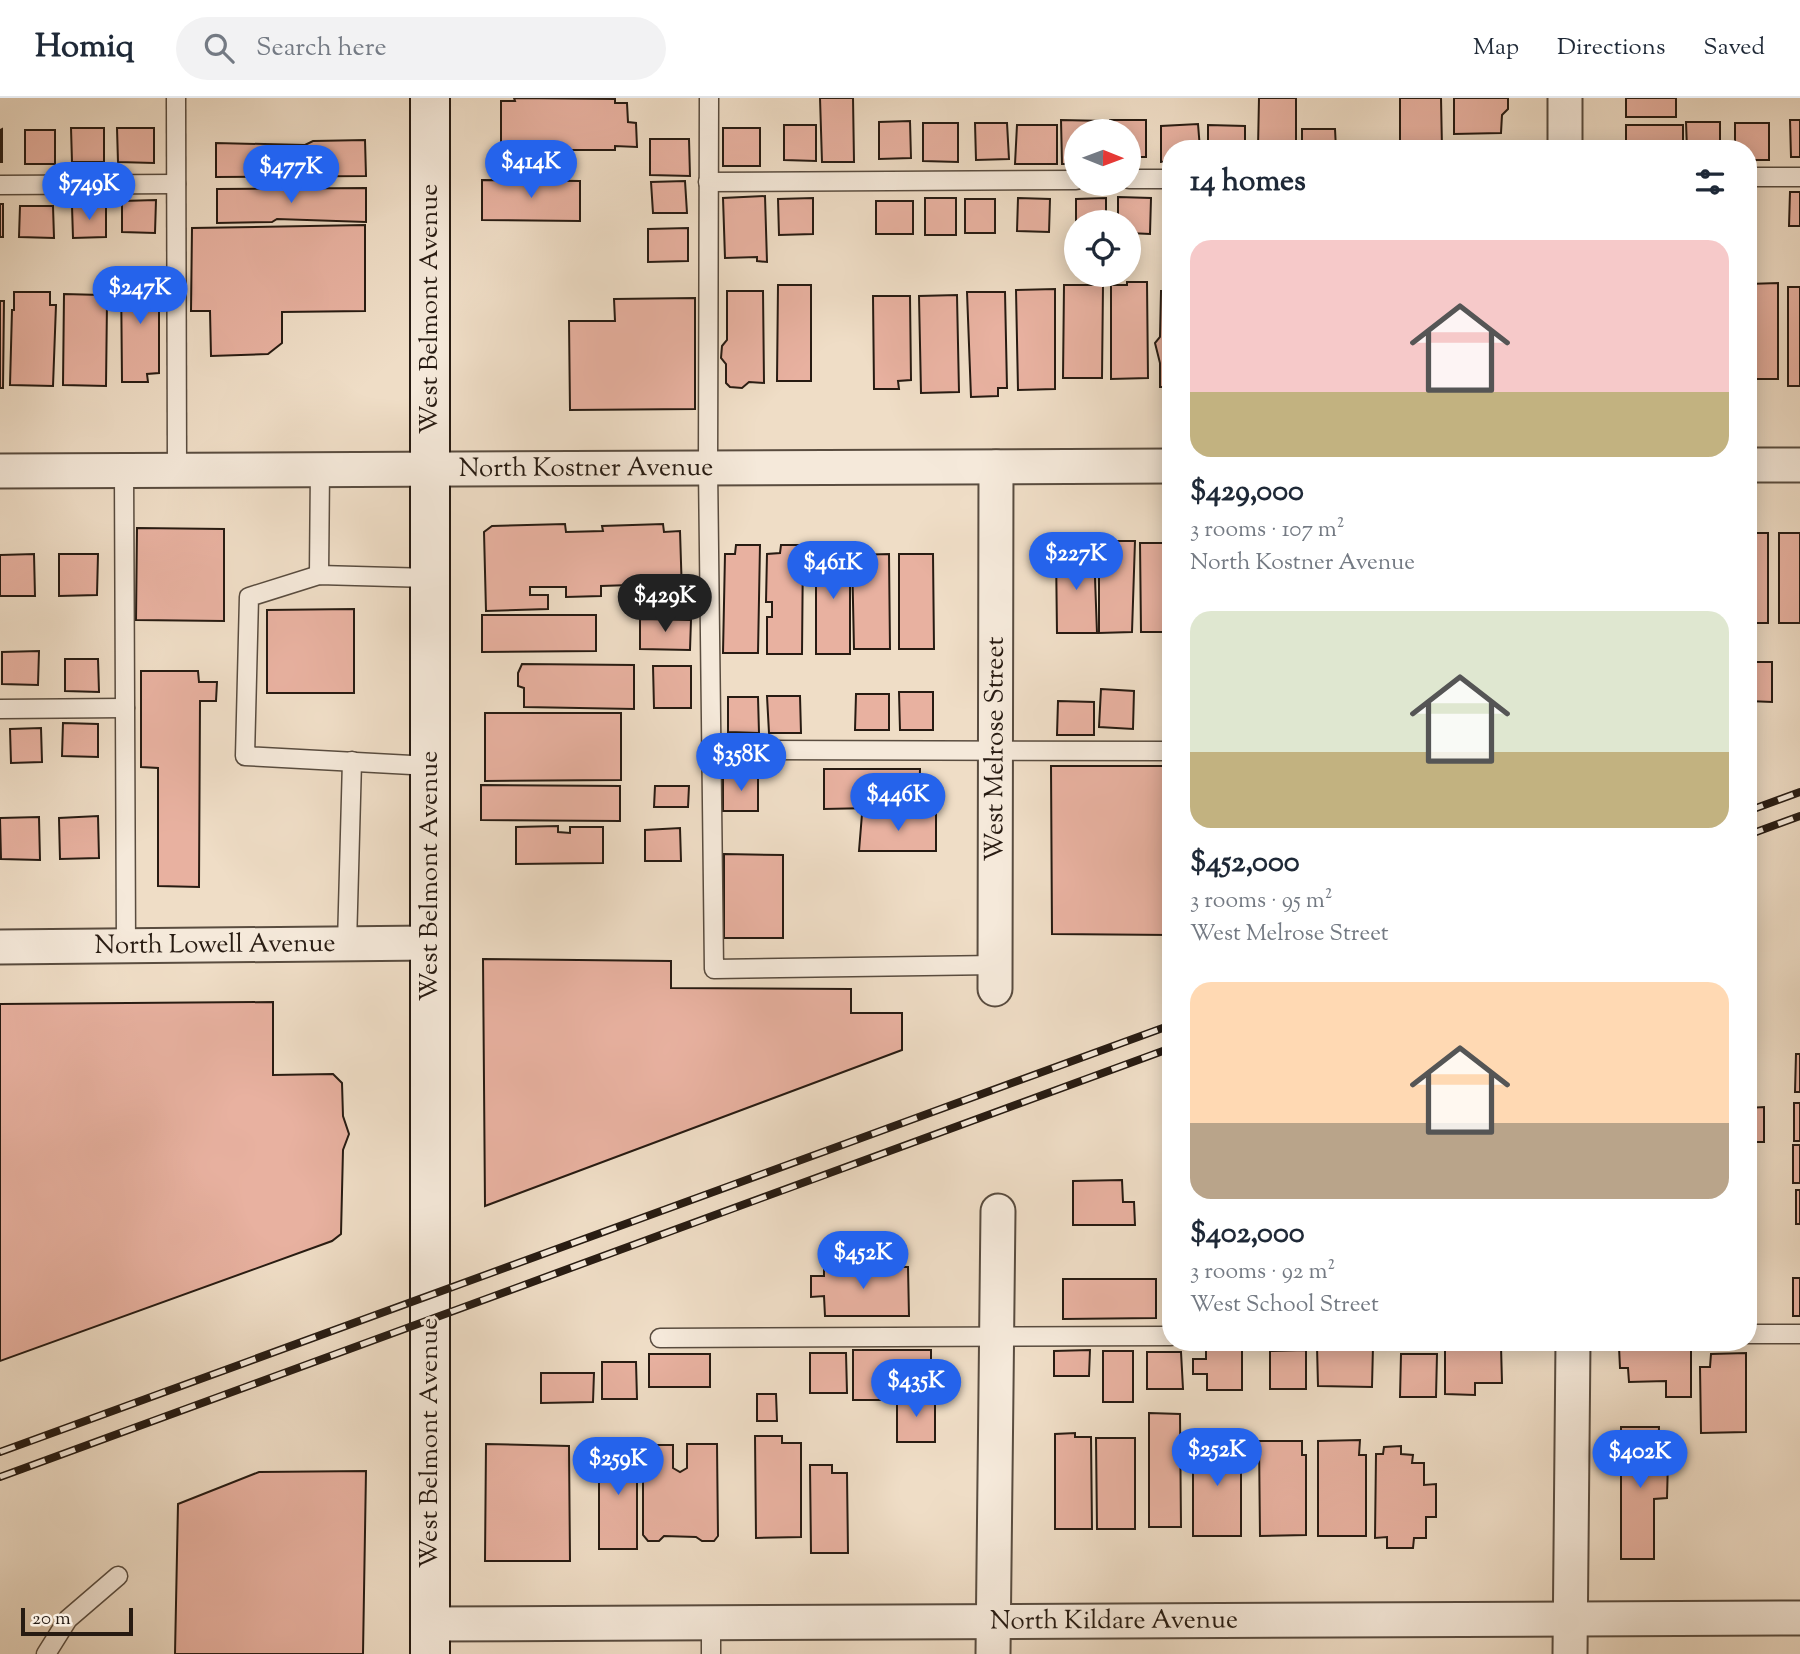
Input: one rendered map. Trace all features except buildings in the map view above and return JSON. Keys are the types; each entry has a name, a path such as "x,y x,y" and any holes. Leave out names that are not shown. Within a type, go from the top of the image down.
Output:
{"main road":[{"name":"West Belmont Avenue","path":"430,98 430,1639"}],"street":[{"path":"1565,98 1565,140"},
{"path":"1757,465 1800,465"},
{"name":"North Kostner Avenue","path":"0,471 1162,466"},
{"name":"West Melrose Street","path":"995,977 996,467"},
{"name":"North Lowell Avenue","path":"0,947 430,943"},
{"path":"993,1654 998,1211"},
{"path":"1570,1654 1573,1351"},
{"name":"North Kildare Avenue","path":"430,1639 711,1638 993,1621 1800,1618"}],"lane":[{"path":"176,98 177,469"},
{"path":"709,98 708,467 714,969 995,977"},
{"path":"1757,177 1800,177"},
{"path":"1141,179 1162,179"},
{"path":"708,181 1064,180"},
{"path":"0,185 176,184"},
{"path":"319,575 320,468"},
{"path":"124,470 126,946"},
{"path":"430,578 319,575 249,597 245,756 430,766"},
{"path":"0,709 125,708"},
{"path":"711,750 1162,751"},
{"path":"347,944 352,761"},
{"path":"1757,1334 1800,1334"},
{"path":"660,1338 1162,1336"},
{"path":"46,1654 68,1619 118,1576"}],"railway":[{"path":"1757,808 1800,792"},
{"path":"1757,832 1800,816"},
{"path":"0,1452 1162,1028"},
{"path":"0,1477 1162,1051"}]}
